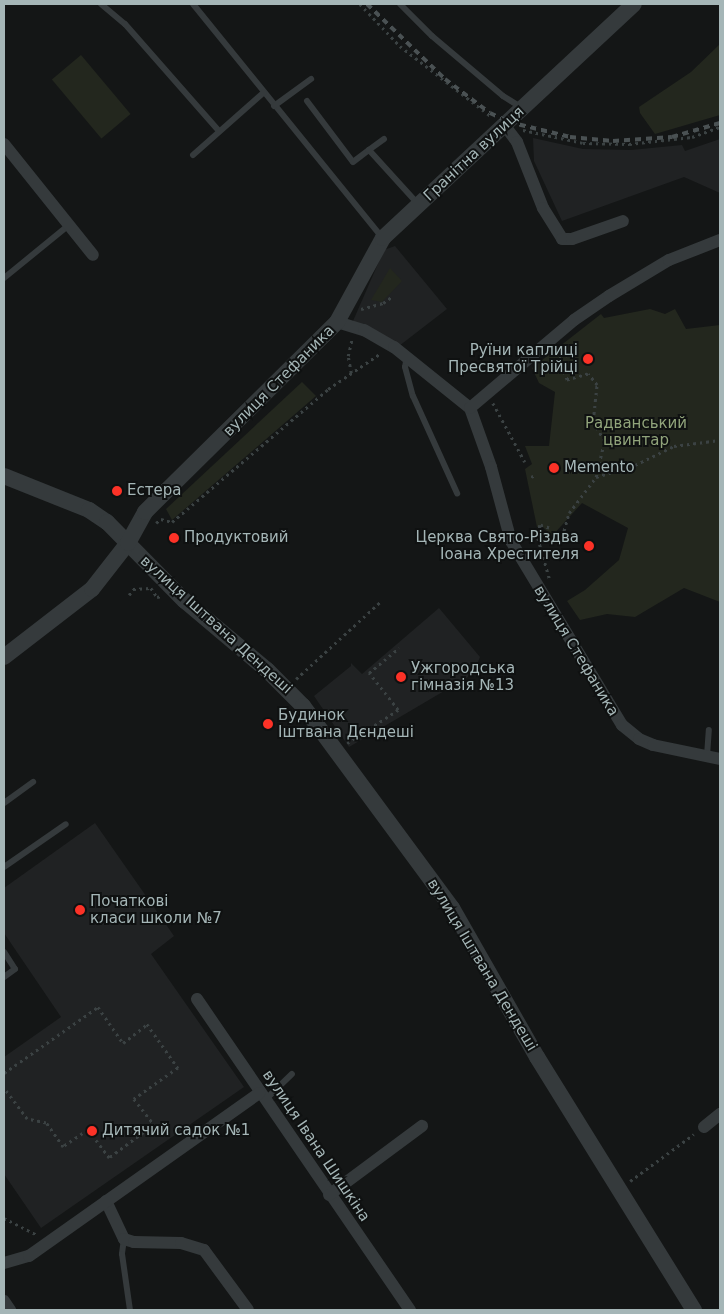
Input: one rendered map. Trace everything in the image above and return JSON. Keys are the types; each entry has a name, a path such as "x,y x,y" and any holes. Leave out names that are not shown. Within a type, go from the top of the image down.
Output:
{"street":[{"name":"Гранітна вулиця","path":"337,322 382,238 506,125 634,4"},
{"path":"506,125 517,142 543,208 562,238 572,239 623,221"},
{"path":"4,144 93,255"},
{"path":"470,408 574,320 640,276 668,260 720,240"},
{"name":"вулиця Стефаника","path":"4,657 92,589 128,543 145,512 337,322 353,327 407,355 470,408 491,466 511,541 622,725 639,740 653,745 720,759"},
{"name":"вулиця Іштвана Дендеші","path":"4,476 89,510 107,522 202,617 289,690 321,728 452,908 537,1058 620,1187 694,1310"},
{"name":"вулиця Івана Шишкіна","path":"197,999 329,1195 410,1310"},
{"path":"4,1263 29,1256 106,1201 262,1096"},
{"path":"704,1127 720,1114"},
{"path":"329,1195 422,1126"},
{"path":"106,1201 124,1239 134,1242 181,1243 204,1250 248,1310"},
{"path":"4,1301 10,1310"}],"lane":[{"path":"101,4 125,24 219,131"},
{"path":"192,4 382,238"},
{"path":"400,4 432,36 503,96 523,109"},
{"path":"274,106 311,78"},
{"path":"193,155 264,93"},
{"path":"307,101 353,162 384,139"},
{"path":"369,150 418,205"},
{"path":"4,278 69,225"},
{"path":"407,355 405,367 413,396 457,493"},
{"path":"707,756 709,730"},
{"path":"4,803 33,782"},
{"path":"4,867 66,824"},
{"path":"4,952 15,969 4,977"},
{"path":"262,1096 292,1074"},
{"path":"124,1239 122,1254 130,1310"}],"path":[{"path":"360,4 400,46 506,125 583,143 629,144 692,137 720,128"},
{"path":"361,309 383,303 394,296"},
{"path":"351,373 348,356 353,327"},
{"path":"148,529 161,519 172,522 229,472 351,373 394,347"},
{"path":"562,537 569,513 596,477 604,441 593,421 597,385 588,374 566,380 559,358 575,352"},
{"path":"488,393 525,462"},
{"path":"596,477 635,465 674,446 720,440"},
{"path":"531,477 536,475"},
{"path":"549,528 540,525 538,538 553,591 549,605"},
{"path":"129,595 133,589 151,588 157,598 169,595"},
{"path":"296,679 381,601"},
{"path":"344,745 398,710 369,673 399,648"},
{"path":"4,1073 98,1007 123,1043 148,1024 178,1068 134,1099 154,1125 109,1158 88,1130 64,1147 46,1123 27,1119 4,1088"},
{"path":"620,1187 704,1127"},
{"path":"4,1218 38,1236 56,1237"}],"shaded area":[{"path":"533,138 583,149 631,150 682,145 685,151 720,139 720,193 684,177 562,221 534,161"},
{"path":"395,246 447,309 399,346 353,321 384,250"},
{"name":"Ужгородська гімназія №13","path":"439,608 480,657 473,674 349,747 314,696 351,666 351,663 362,674"},
{"name":"Дитячий садок №1","path":"95,823 174,936 151,954 244,1087 41,1228 4,1174 4,1057 61,1017 4,933 4,888"}],"green space":[{"path":"720,44 720,115 655,134 640,113 639,107 691,72"},
{"path":"81,55 130,114 101,138 52,79"},
{"path":"390,268 402,281 382,302 371,300"},
{"name":"Радванський цвинтар","path":"650,309 665,314 675,309 686,329 720,325 720,602 684,588 635,617 607,614 580,620 567,601 585,590 619,560 628,528 582,503 552,536 543,527 537,527 525,469 532,464 525,446 549,446 555,392 539,383 532,368 601,314 604,318"},
{"path":"302,382 316,396 172,520 166,509"}],"railway":[{"path":"367,4 445,79 490,113 509,122 570,137 613,141 672,137 720,123"}],"place":[{"name":"Руїни каплиці Пресвятої Трійці","path":"588,359"},
{"name":"Memento","path":"554,468"},
{"name":"Естера","path":"117,491"},
{"name":"Продуктовий","path":"174,538"},
{"name":"Церква Свято-Різдва Іоана Хрестителя","path":"589,546"},
{"name":"Ужгородська гімназія №13","path":"401,677"},
{"name":"Будинок Іштвана Дєндеші","path":"268,724"},
{"name":"Початкові класи школи №7","path":"80,910"},
{"name":"Дитячий садок №1","path":"92,1131"}]}
